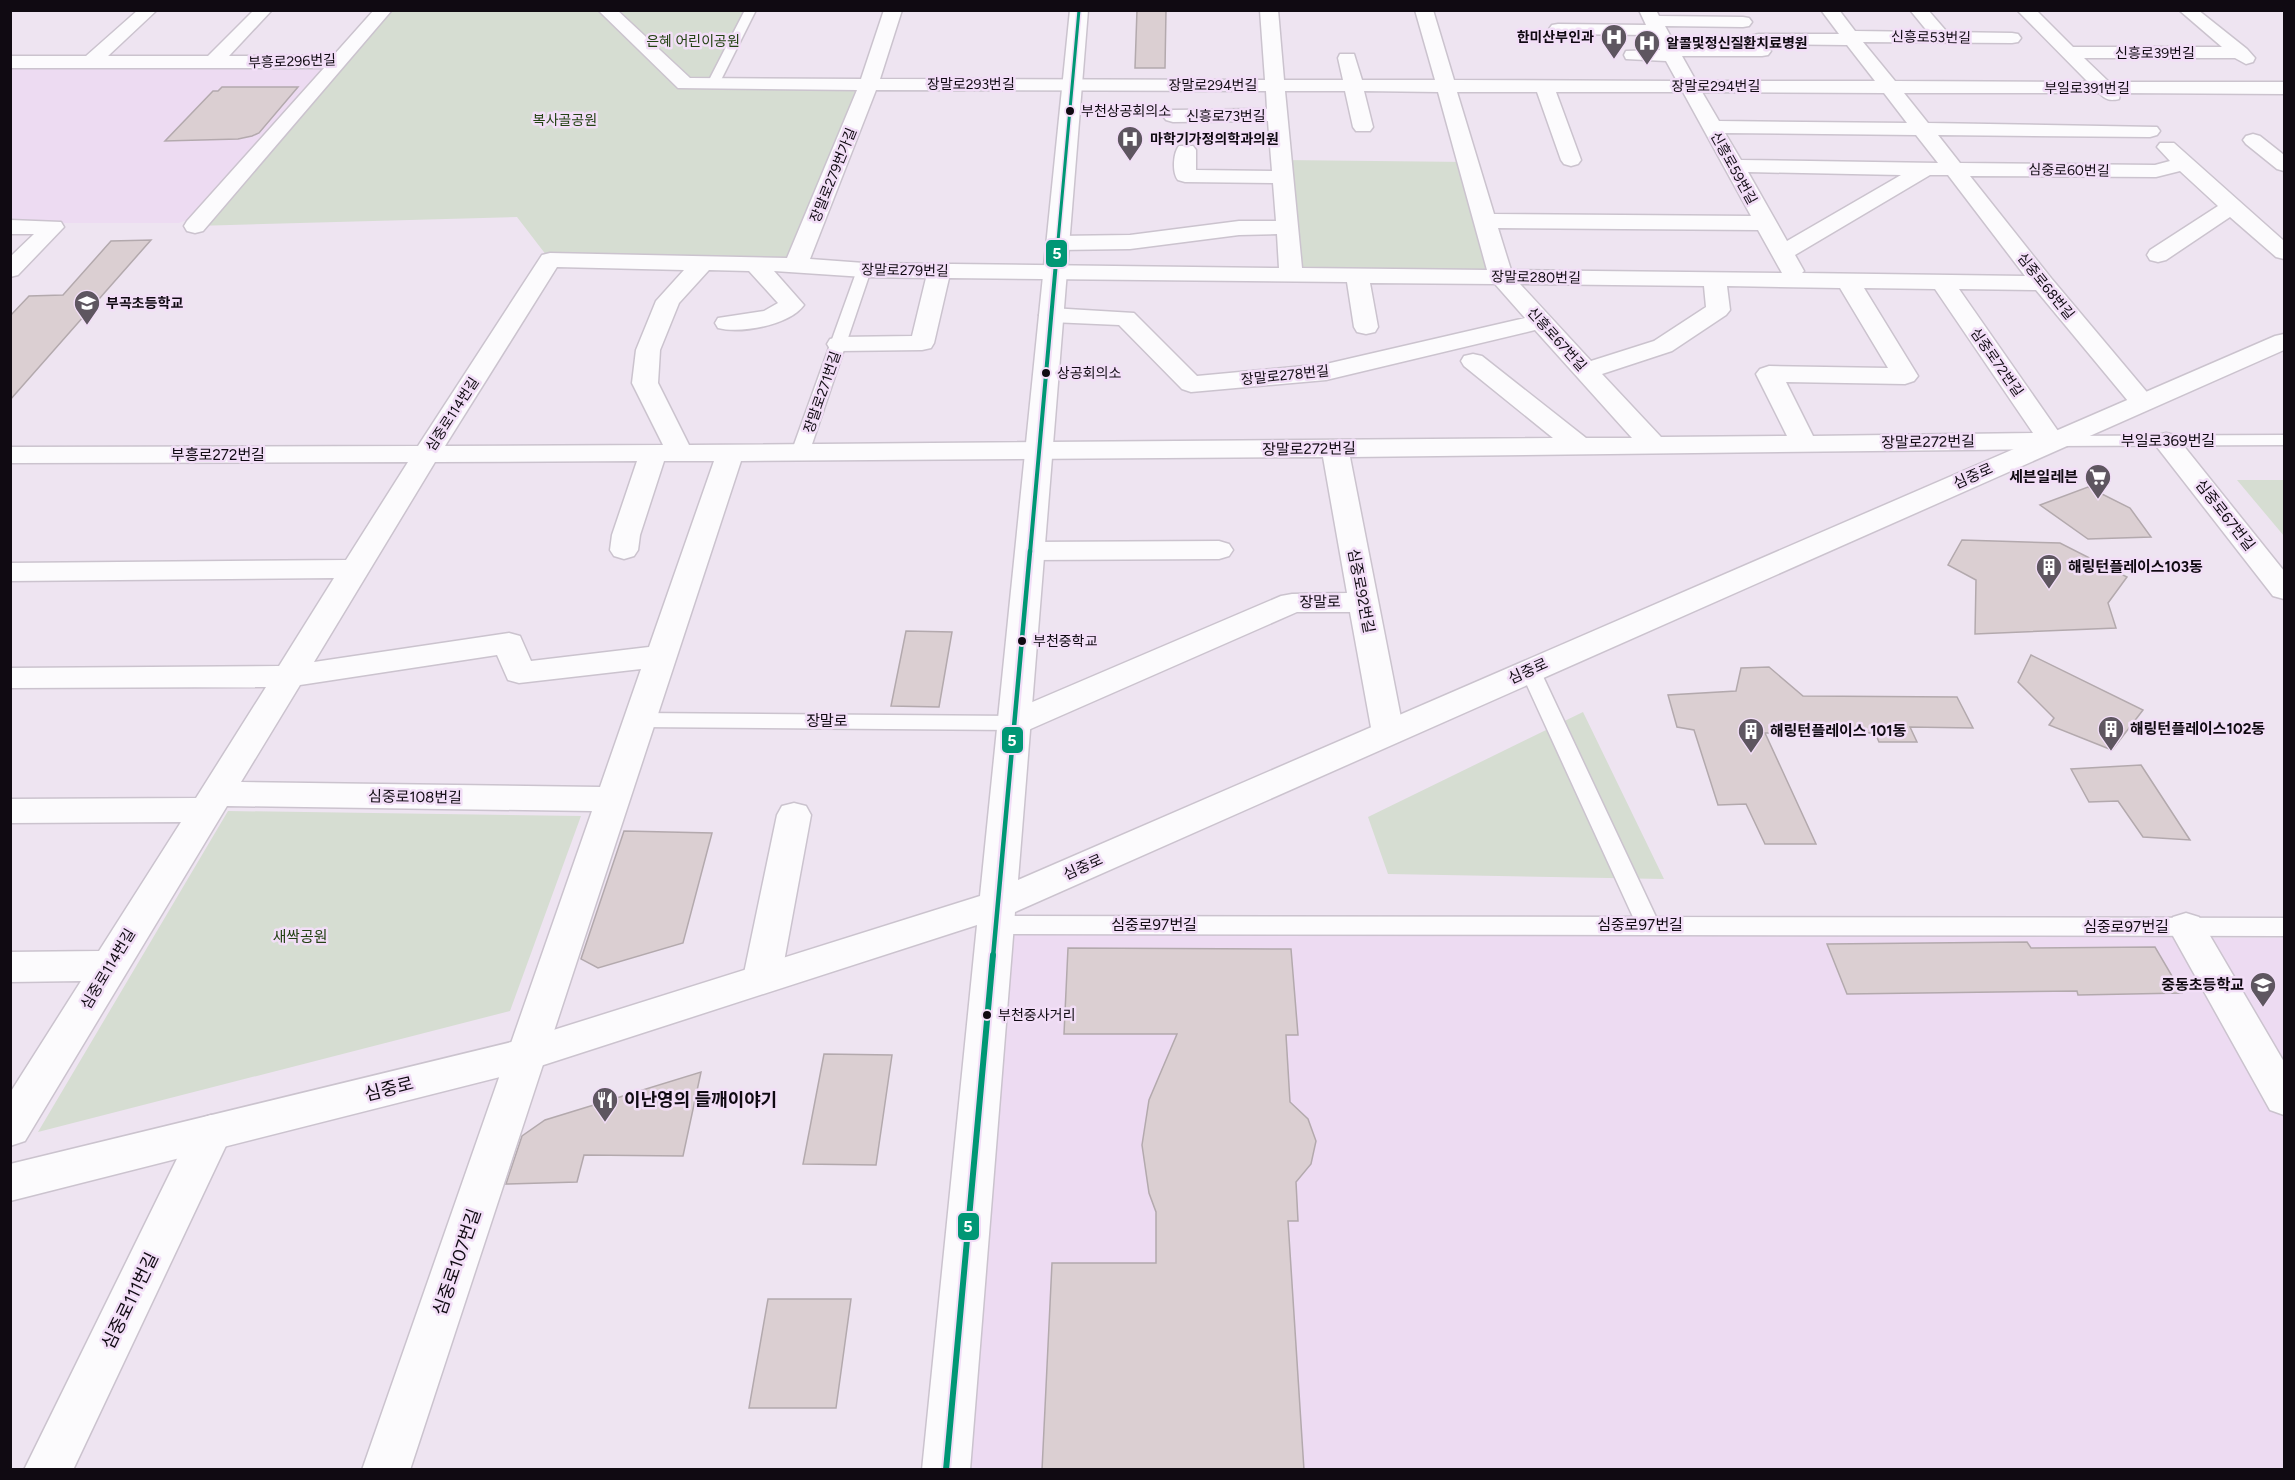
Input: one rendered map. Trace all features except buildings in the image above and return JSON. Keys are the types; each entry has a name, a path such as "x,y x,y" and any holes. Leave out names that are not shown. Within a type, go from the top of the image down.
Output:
{"street":[{"path":"91,62 149,10"},
{"name":"부흥로296번길","path":"213,62 264,10"},
{"name":"부흥로296번길","path":"10,62 340,62 384,10"},
{"name":"장말로293번길","path":"606,10 685,84 1072,84"},
{"path":"869,84 893,10"},
{"path":"946,1470 1079,10"},
{"name":"신흥로73번길","path":"1269,10 1291,274"},
{"name":"신흥로67번길","path":"1424,10 1501,277 1653,445"},
{"path":"1829,10 1889,86"},
{"path":"1918,10 1943,38"},
{"path":"2025,10 2231,207 2281,244"},
{"name":"신흥로39번길","path":"2187,10 2284,88"},
{"path":"1558,29 1652,20 1743,22"},
{"name":"신흥로59번길","path":"1652,20 1797,280"},
{"name":"신흥로53번길","path":"1670,53 1850,38 2012,38"},
{"name":"신흥로39번길","path":"2069,52 2241,53"},
{"path":"1633,55 1670,53"},
{"path":"1347,58 1363,127"},
{"path":"195,226 340,62"},
{"name":"장말로279번가길","path":"796,265 869,84"},
{"name":"장말로294번길","path":"1072,84 1889,86"},
{"path":"1544,85 1571,160"},
{"name":"부일로391번길","path":"1889,86 2284,88"},
{"name":"심중로68번길","path":"1889,86 2043,284 2142,402"},
{"name":"신흥로73번길","path":"1173,116 1278,115"},
{"path":"1711,127 2150,131"},
{"path":"2253,140 2284,165"},
{"path":"1186,150 1185,176 1284,177"},
{"name":"심중로60번길","path":"1953,168 2156,171 2184,163"},
{"path":"1733,166 1953,168"},
{"path":"1782,254 1926,169"},
{"path":"2158,255 2231,207"},
{"path":"1485,221 1765,223"},
{"path":"10,227 53,227 10,270"},
{"path":"1058,243 1130,242 1239,228 1288,227"},
{"name":"장말로279번길","path":"550,260 796,265 864,270 1055,272"},
{"name":"심중로114번길","path":"10,1129 354,569 550,260"},
{"path":"624,550 626,535 667,453 645,383 648,350 668,301 703,263"},
{"path":"727,323 770,318 792,304 755,264"},
{"name":"장말로271번길","path":"839,344 922,343 939,271"},
{"name":"장말로280번길","path":"1055,272 2043,284"},
{"path":"1357,275 1366,327"},
{"path":"1586,371 1663,346 1718,310 1716,279"},
{"path":"1804,444 1769,374 1905,376 1848,281"},
{"name":"심중로72번길","path":"1942,282 2052,441"},
{"name":"장말로278번길","path":"1051,315 1126,318 1191,384 1326,372 1541,321"},
{"name":"심중로","path":"10,1183 528,1054 762,978 997,914 1388,733 2284,341"},
{"path":"1473,361 1579,446"},
{"name":"장말로272번길","path":"1039,452 2052,441"},
{"name":"심중로67번길","path":"2166,441 2284,590"},
{"name":"심중로92번길","path":"1335,449 1388,733"},
{"name":"장말로271번길","path":"426,454 1039,452"},
{"path":"528,1054 730,453"},
{"name":"부흥로272번길","path":"10,455 426,454"},
{"path":"1030,551 1219,550"},
{"path":"10,572 354,569"},
{"name":"장말로","path":"1014,723 1292,603 1363,602"},
{"path":"10,678 289,676 508,643 519,673 662,656"},
{"name":"심중로108번길","path":"211,802 614,799"},
{"path":"10,811 211,802"},
{"path":"762,978 794,815"},
{"path":"2186,927 2284,1098"},
{"path":"10,967 110,966"},
{"name":"심중로107번길","path":"386,1470 528,1054"},
{"name":"심중로111번길","path":"48,1470 211,1133"}],"lane":[{"path":"713,84 752,10"},
{"path":"839,344 864,270"},
{"name":"장말로271번길","path":"800,453 839,344"},
{"name":"부일로369번길","path":"2052,441 2284,440"},
{"path":"1530,670 1648,925"},
{"name":"장말로","path":"640,720 1014,723"},
{"name":"심중로97번길","path":"997,914 1648,925 2284,927"}],"shaded area":[{"path":"11,66 325,69 197,216 179,223 11,223"},
{"path":"996,925 2186,927 2284,1102 2284,1469 946,1470"},
{"name":"중동초등학교","path":"2200,938 2284,938 2284,1079"}],"green space":[{"name":"복사골공원","path":"384,11 606,11 685,84 869,84 796,265 550,260 517,217 195,226"},
{"name":"은혜 어린이공원","path":"613,11 746,11 709,83 688,81"},
{"path":"1282,160 1468,162 1501,277 1291,274"},
{"path":"2237,480 2284,480 2284,536"},
{"path":"1583,712 1664,879 1388,874 1368,817"},
{"name":"새싹공원","path":"228,811 581,816 510,1011 38,1132"}],"transit line":[{"name":"5","path":"946,1470 1079,10"}],"place":[{"name":"한미산부인과","path":"1614,60"},
{"name":"알콜및정신질환치료병원","path":"1647,66"},
{"name":"부천상공회의소","path":"1070,111"},
{"name":"마학기가정의학과의원","path":"1130,162"},
{"name":"부곡초등학교","path":"87,326"},
{"name":"상공회의소","path":"1046,373"},
{"name":"세븐일레븐","path":"2098,500"},
{"name":"해링턴플레이스103동","path":"2049,590"},
{"name":"부천중학교","path":"1022,641"},
{"name":"해링턴플레이스102동","path":"2111,752"},
{"name":"해링턴플레이스 101동","path":"1751,754"},
{"name":"중동초등학교","path":"2263,1008"},
{"name":"부천중사거리","path":"987,1015"},
{"name":"이난영의 들깨이야기","path":"605,1123"}]}
